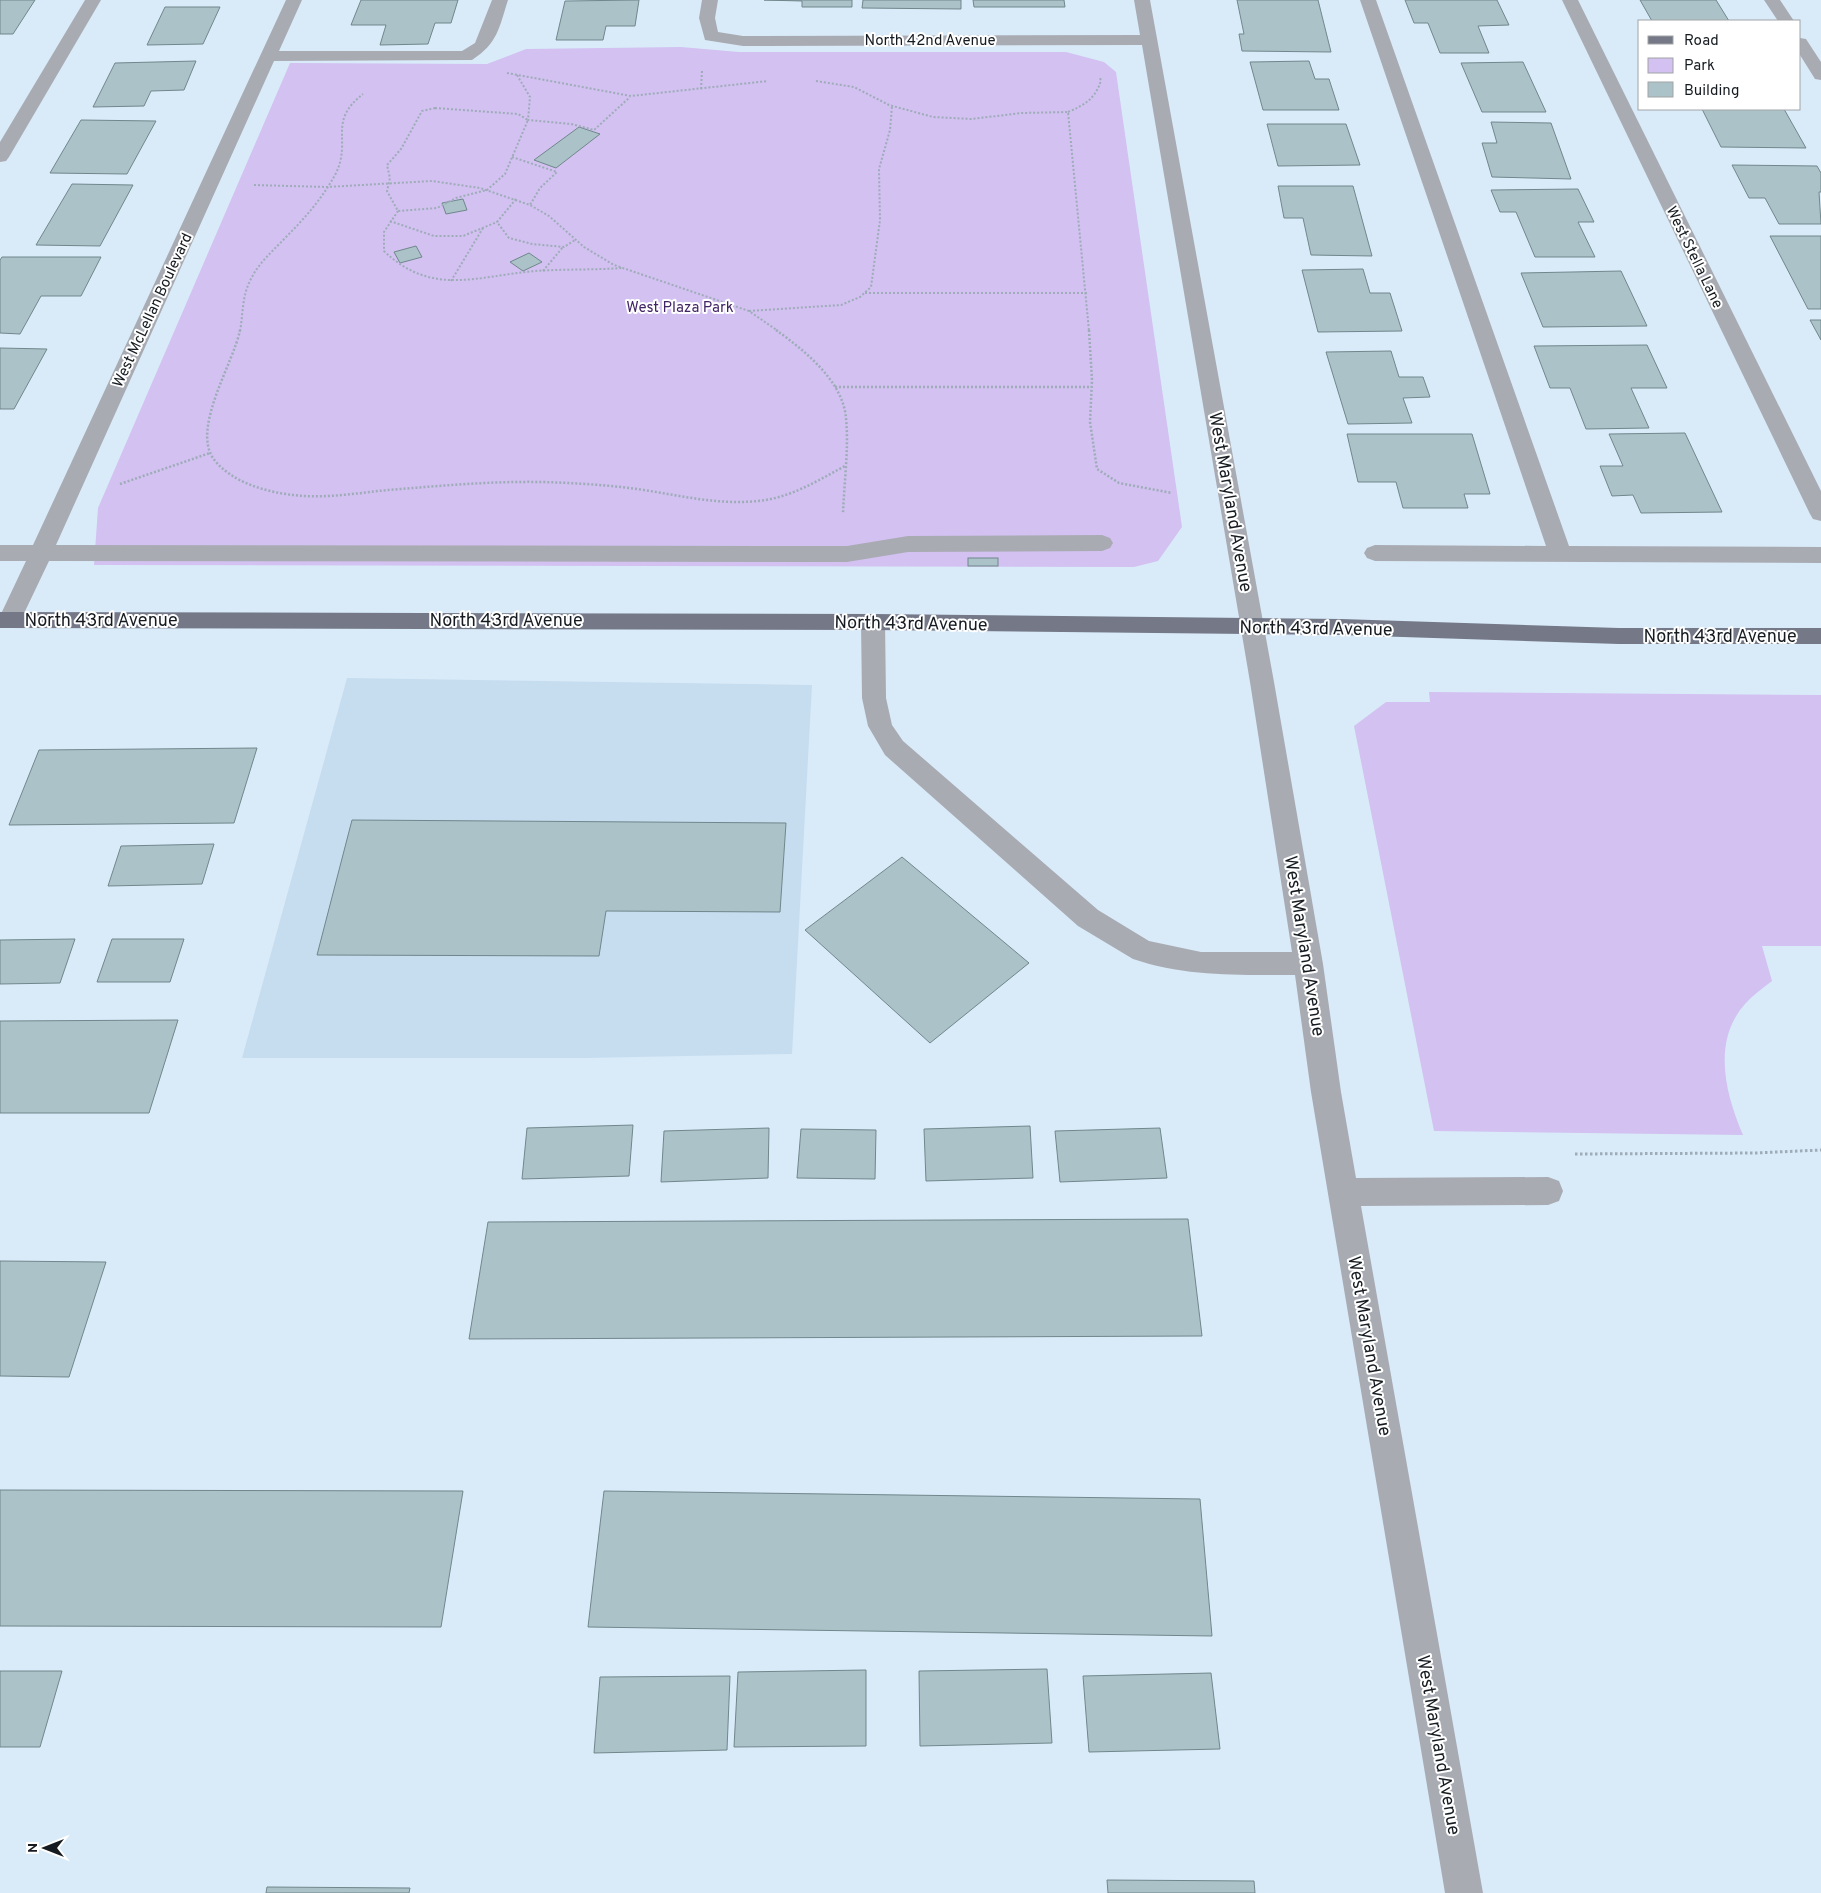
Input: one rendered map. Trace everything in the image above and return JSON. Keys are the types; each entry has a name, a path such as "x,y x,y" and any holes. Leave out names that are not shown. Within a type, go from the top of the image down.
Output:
{"main road":[{"name":"North 43rd Avenue","path":"5,620 873,622 1341,627 1618,636 1821,636"}],"street":[{"path":"0,157 93,0"},
{"name":"West McLellan Boulevard","path":"5,620 42,552 294,0"},
{"path":"268,56 466,56 482,46 491,28 500,0"},
{"name":"North 42nd Avenue","path":"710,0 707,18 711,36 743,40 1149,40"},
{"name":"West Maryland Avenue","path":"1142,0 1253,627 1308,964 1326,1092 1464,1893"},
{"path":"1368,0 1560,554"},
{"name":"West Stella Lane","path":"1570,0 1821,514"},
{"path":"1772,0 1785,20"},
{"path":"1801,45 1821,75"},
{"path":"0,553 847,554 908,544 1102,543"},
{"path":"1375,553 1821,555"},
{"path":"873,622 874,698 880,726 894,748 1088,918 1143,951 1175,959 1201,963 1308,964"},
{"path":"1344,1192 1548,1192"}],"path":[{"path":"505,73 631,96 774,80"},
{"path":"810,80 854,87 892,106 933,117 953,119 1030,112 1068,112 1086,105 1098,94 1101,80 1097,74"},
{"path":"517,75 530,98 528,120 505,174 487,190 456,198 437,208 398,211 390,221 382,240 384,250 391,260 419,276 450,281 543,271 625,268"},
{"path":"370,90 351,101 345,109 341,122 341,160 327,187 303,219 263,259 252,275 246,292 237,346 219,383 210,422 210,453 228,473 255,487 295,496 320,496 449,485 518,482 626,487 728,502 762,501 790,494 845,466"},
{"path":"398,211 386,190 390,178 387,165 401,150 422,111 435,108 503,111 518,114 528,120 571,124 594,130 631,96"},
{"path":"749,311 841,305 860,297 871,287 880,220 879,169 890,130 892,106"},
{"path":"1068,112 1070,116 1087,292 1091,386 1090,422 1097,469 1119,483 1172,493"},
{"path":"512,157 558,172 540,188 530,205"},
{"path":"245,185 327,187 440,182 458,183 487,190 516,199 549,216 575,240 614,265 749,311 806,351 839,393 846,417 843,522"},
{"path":"390,221 434,236 463,236 497,222 516,199"},
{"path":"497,222 509,238 532,244 564,247"},
{"path":"450,281 484,228"},
{"path":"543,271 564,247 575,240"},
{"path":"864,293 1087,292"},
{"path":"835,387 1091,386"},
{"path":"119,484 210,453"},
{"path":"1566,1154 1755,1153 1821,1150"}],"shaded area":[{"path":"347,678 812,685 792,1054 585,1058 242,1058"}],"green space":[{"name":"West Plaza Park","path":"681,47 739,52 1066,52 1104,62 1116,72 1182,527 1158,561 1134,567 94,565 98,508 290,63 487,64 526,49"},
{"path":"1429,692 1821,695 1821,946 1762,946 1772,981 1745,1004 1728,1034 1725,1051 1727,1085 1743,1135 1434,1131 1354,726 1386,702 1430,702"}],"building":[{"path":"0,0 35,0 13,34 0,34"},
{"path":"361,0 458,0 451,23 435,23 428,44 380,45 386,25 351,25"},
{"path":"639,0 635,26 606,26 603,40 556,40 565,1"},
{"path":"764,0 852,0 852,7 802,7 802,1"},
{"path":"863,0 961,0 961,9 862,8"},
{"path":"973,0 1064,0 1065,7 974,7"},
{"path":"1237,0 1318,0 1331,52 1242,51 1239,34 1244,34"},
{"path":"1405,0 1497,0 1509,25 1478,26 1489,53 1440,53 1428,23 1414,23"},
{"path":"1640,0 1716,0 1728,20 1651,20"},
{"path":"165,7 220,7 203,44 147,45"},
{"path":"196,61 184,90 151,91 144,106 93,107 115,63"},
{"path":"1309,61 1315,79 1329,79 1339,110 1263,110 1250,62"},
{"path":"1523,62 1546,112 1482,112 1461,63"},
{"path":"1702,110 1785,110 1806,148 1721,147"},
{"path":"81,120 156,121 127,174 50,173"},
{"path":"1491,122 1551,123 1571,179 1492,177 1482,143 1497,143"},
{"path":"1267,124 1346,124 1360,165 1278,166"},
{"path":"579,127 600,134 556,168 534,160"},
{"path":"1732,165 1817,166 1821,173 1821,192 1819,192 1821,224 1779,224 1765,198 1749,198"},
{"path":"72,184 133,185 100,246 36,245"},
{"path":"1278,186 1353,186 1372,256 1311,255 1303,218 1284,218"},
{"path":"1578,189 1594,222 1578,222 1595,257 1535,257 1516,212 1500,212 1491,190"},
{"path":"463,199 467,210 446,214 442,203"},
{"path":"1770,236 1821,236 1821,309 1808,309"},
{"path":"416,246 422,257 400,263 394,252"},
{"path":"529,253 542,262 523,271 510,262"},
{"path":"2,257 101,257 81,296 41,296 20,334 0,333 0,260"},
{"path":"1363,269 1370,293 1390,293 1402,331 1318,332 1302,270"},
{"path":"1621,271 1647,326 1543,327 1521,273"},
{"path":"1810,320 1821,320 1821,340"},
{"path":"1647,345 1667,388 1631,388 1649,428 1586,429 1570,388 1550,388 1534,346"},
{"path":"0,348 47,349 14,409 0,409"},
{"path":"1391,351 1399,377 1423,377 1430,397 1403,398 1412,423 1348,424 1326,352"},
{"path":"1685,433 1722,512 1641,513 1633,495 1612,496 1600,466 1623,466 1609,434"},
{"path":"1347,434 1472,434 1490,494 1464,494 1468,508 1403,508 1396,482 1358,482"},
{"path":"968,558 998,558 998,566 968,566"},
{"path":"257,748 234,823 9,825 39,750"},
{"path":"352,820 786,823 780,912 606,911 599,956 317,955"},
{"path":"214,844 202,884 108,886 121,846"},
{"path":"902,857 1029,963 930,1043 805,930"},
{"path":"75,939 60,983 0,984 0,940"},
{"path":"112,939 184,939 170,982 97,982"},
{"path":"178,1020 149,1113 0,1113 0,1021"},
{"path":"633,1125 629,1176 522,1179 527,1128"},
{"path":"1030,1126 1033,1178 926,1181 924,1129"},
{"path":"769,1128 768,1178 661,1182 664,1131"},
{"path":"1160,1128 1167,1178 1060,1182 1055,1131"},
{"path":"801,1129 876,1130 875,1179 797,1178"},
{"path":"1188,1219 1202,1336 469,1339 488,1222"},
{"path":"0,1261 106,1262 69,1377 0,1376"},
{"path":"0,1490 463,1491 441,1627 0,1626"},
{"path":"604,1491 1200,1499 1212,1636 588,1627"},
{"path":"1047,1669 1052,1743 920,1746 919,1671"},
{"path":"866,1670 866,1746 734,1747 738,1672"},
{"path":"0,1671 62,1671 40,1747 0,1747"},
{"path":"1211,1673 1220,1749 1089,1752 1083,1676"},
{"path":"730,1676 727,1750 594,1753 600,1677"},
{"path":"1107,1880 1254,1881 1255,1893 1108,1893"},
{"path":"267,1887 410,1888 409,1893 266,1893"}]}
